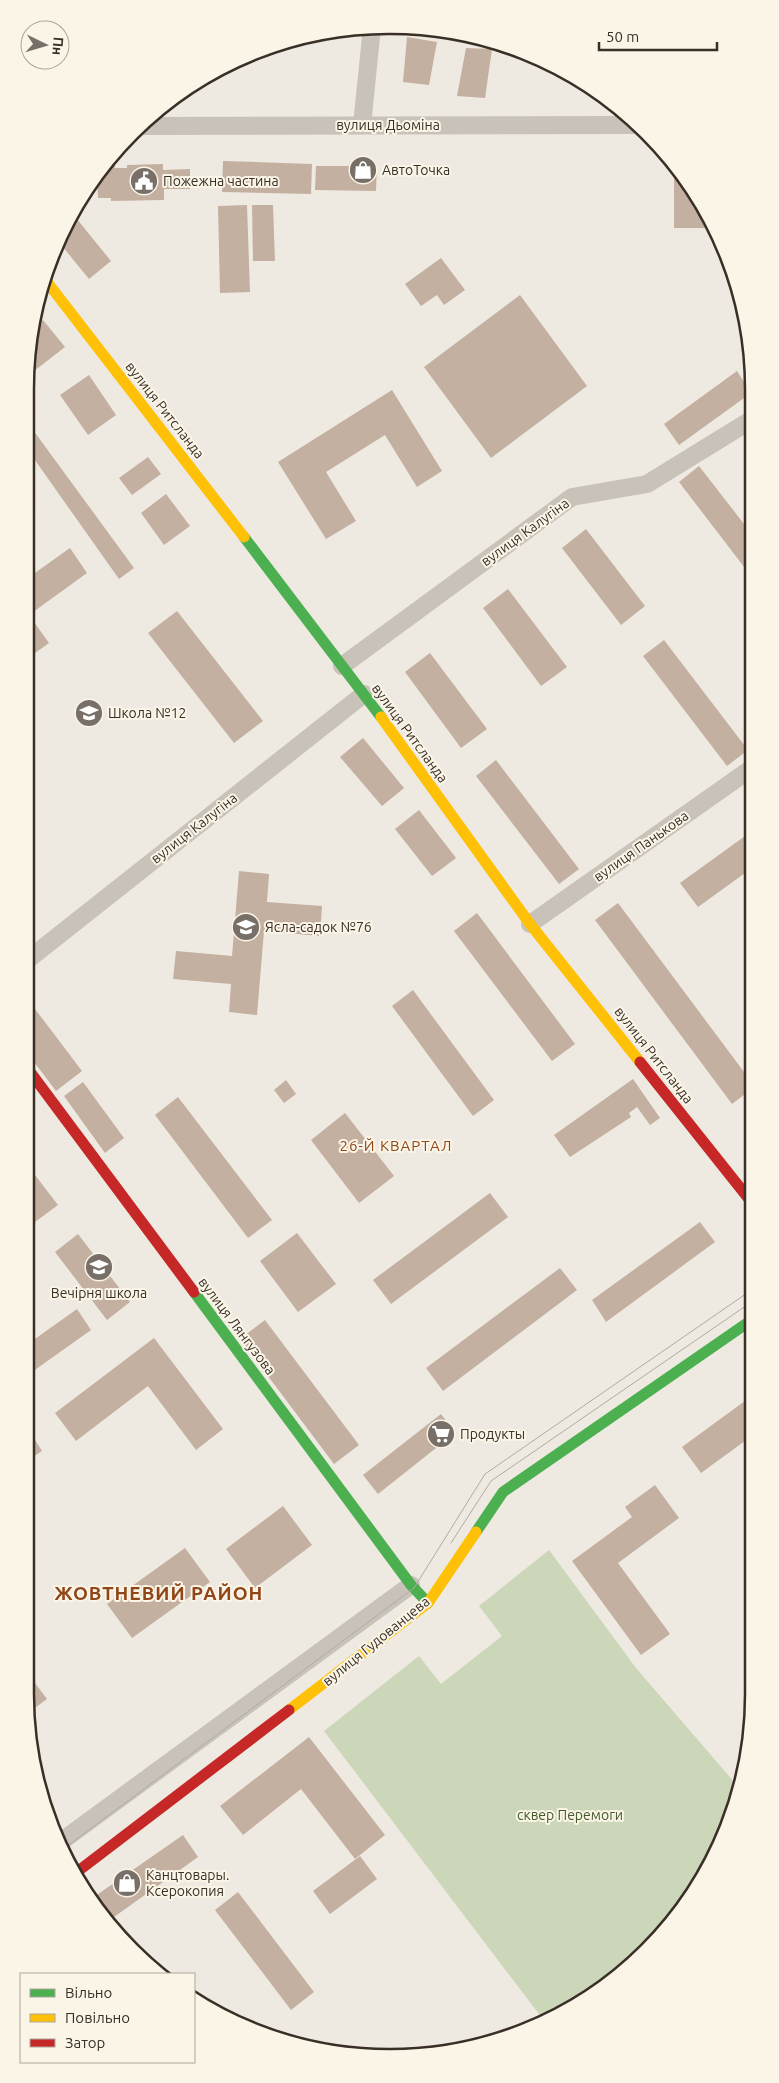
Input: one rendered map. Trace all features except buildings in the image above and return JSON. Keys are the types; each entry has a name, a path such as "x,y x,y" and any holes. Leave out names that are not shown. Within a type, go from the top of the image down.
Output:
{"street":[{"path":"362,125 371,35"},
{"name":"вулиця Дьоміна","path":"151,126 627,125"},
{"name":"вулиця Ритсланда","path":"50,285 364,694 530,924 745,1194"},
{"name":"вулиця Калугіна","path":"342,666 572,498 647,484 745,424"},
{"name":"вулиця Калугіна","path":"34,955 364,694"},
{"name":"вулиця Панькова","path":"530,924 745,773"},
{"name":"вулиця Лянгузова","path":"34,1076 411,1585 428,1603"},
{"name":"вулиця Гудованцева","path":"80,1870 428,1603 503,1492 745,1325"},
{"name":"вулиця Гудованцева","path":"65,1839 411,1585"}],"green space":[{"name":"сквер Перемоги","path":"549,1550 636,1668 734,1782 709,1851 672,1910 641,1945 606,1976 567,2002 540,2016 324,1731 419,1656 441,1684 502,1636 479,1606"}],"tram line":[{"path":"68,1846 414,1588 485,1474 745,1295"},
{"path":"451,1543 491,1481 745,1306"}],"traffic: fast":[{"path":"244,537 381,717"},
{"path":"194,1292 411,1585 428,1603"},
{"path":"476,1532 503,1492 745,1325"}],"traffic: slow":[{"path":"50,285 244,537"},
{"path":"381,717 530,924 640,1062"},
{"path":"289,1710 428,1603 476,1532"}],"traffic: jam":[{"path":"640,1062 745,1194"},
{"path":"34,1077 194,1292"},
{"path":"80,1870 289,1710"}],"place":[{"name":"АвтоТочка","path":"363,170"},
{"name":"Пожежна частина","path":"144,181"},
{"name":"Школа №12","path":"89,713"},
{"name":"Ясла-садок №76","path":"246,927"},
{"name":"Вечірня школа","path":"99,1267"},
{"name":"Продукты","path":"441,1434"},
{"name":"Канцтовары. Ксерокопия","path":"127,1883"}],"district":[{"name":"26-Й КВАРТАЛ","path":"396,1146"},
{"name":"ЖОВТНЕВИЙ РАЙОН","path":"159,1593"}]}
